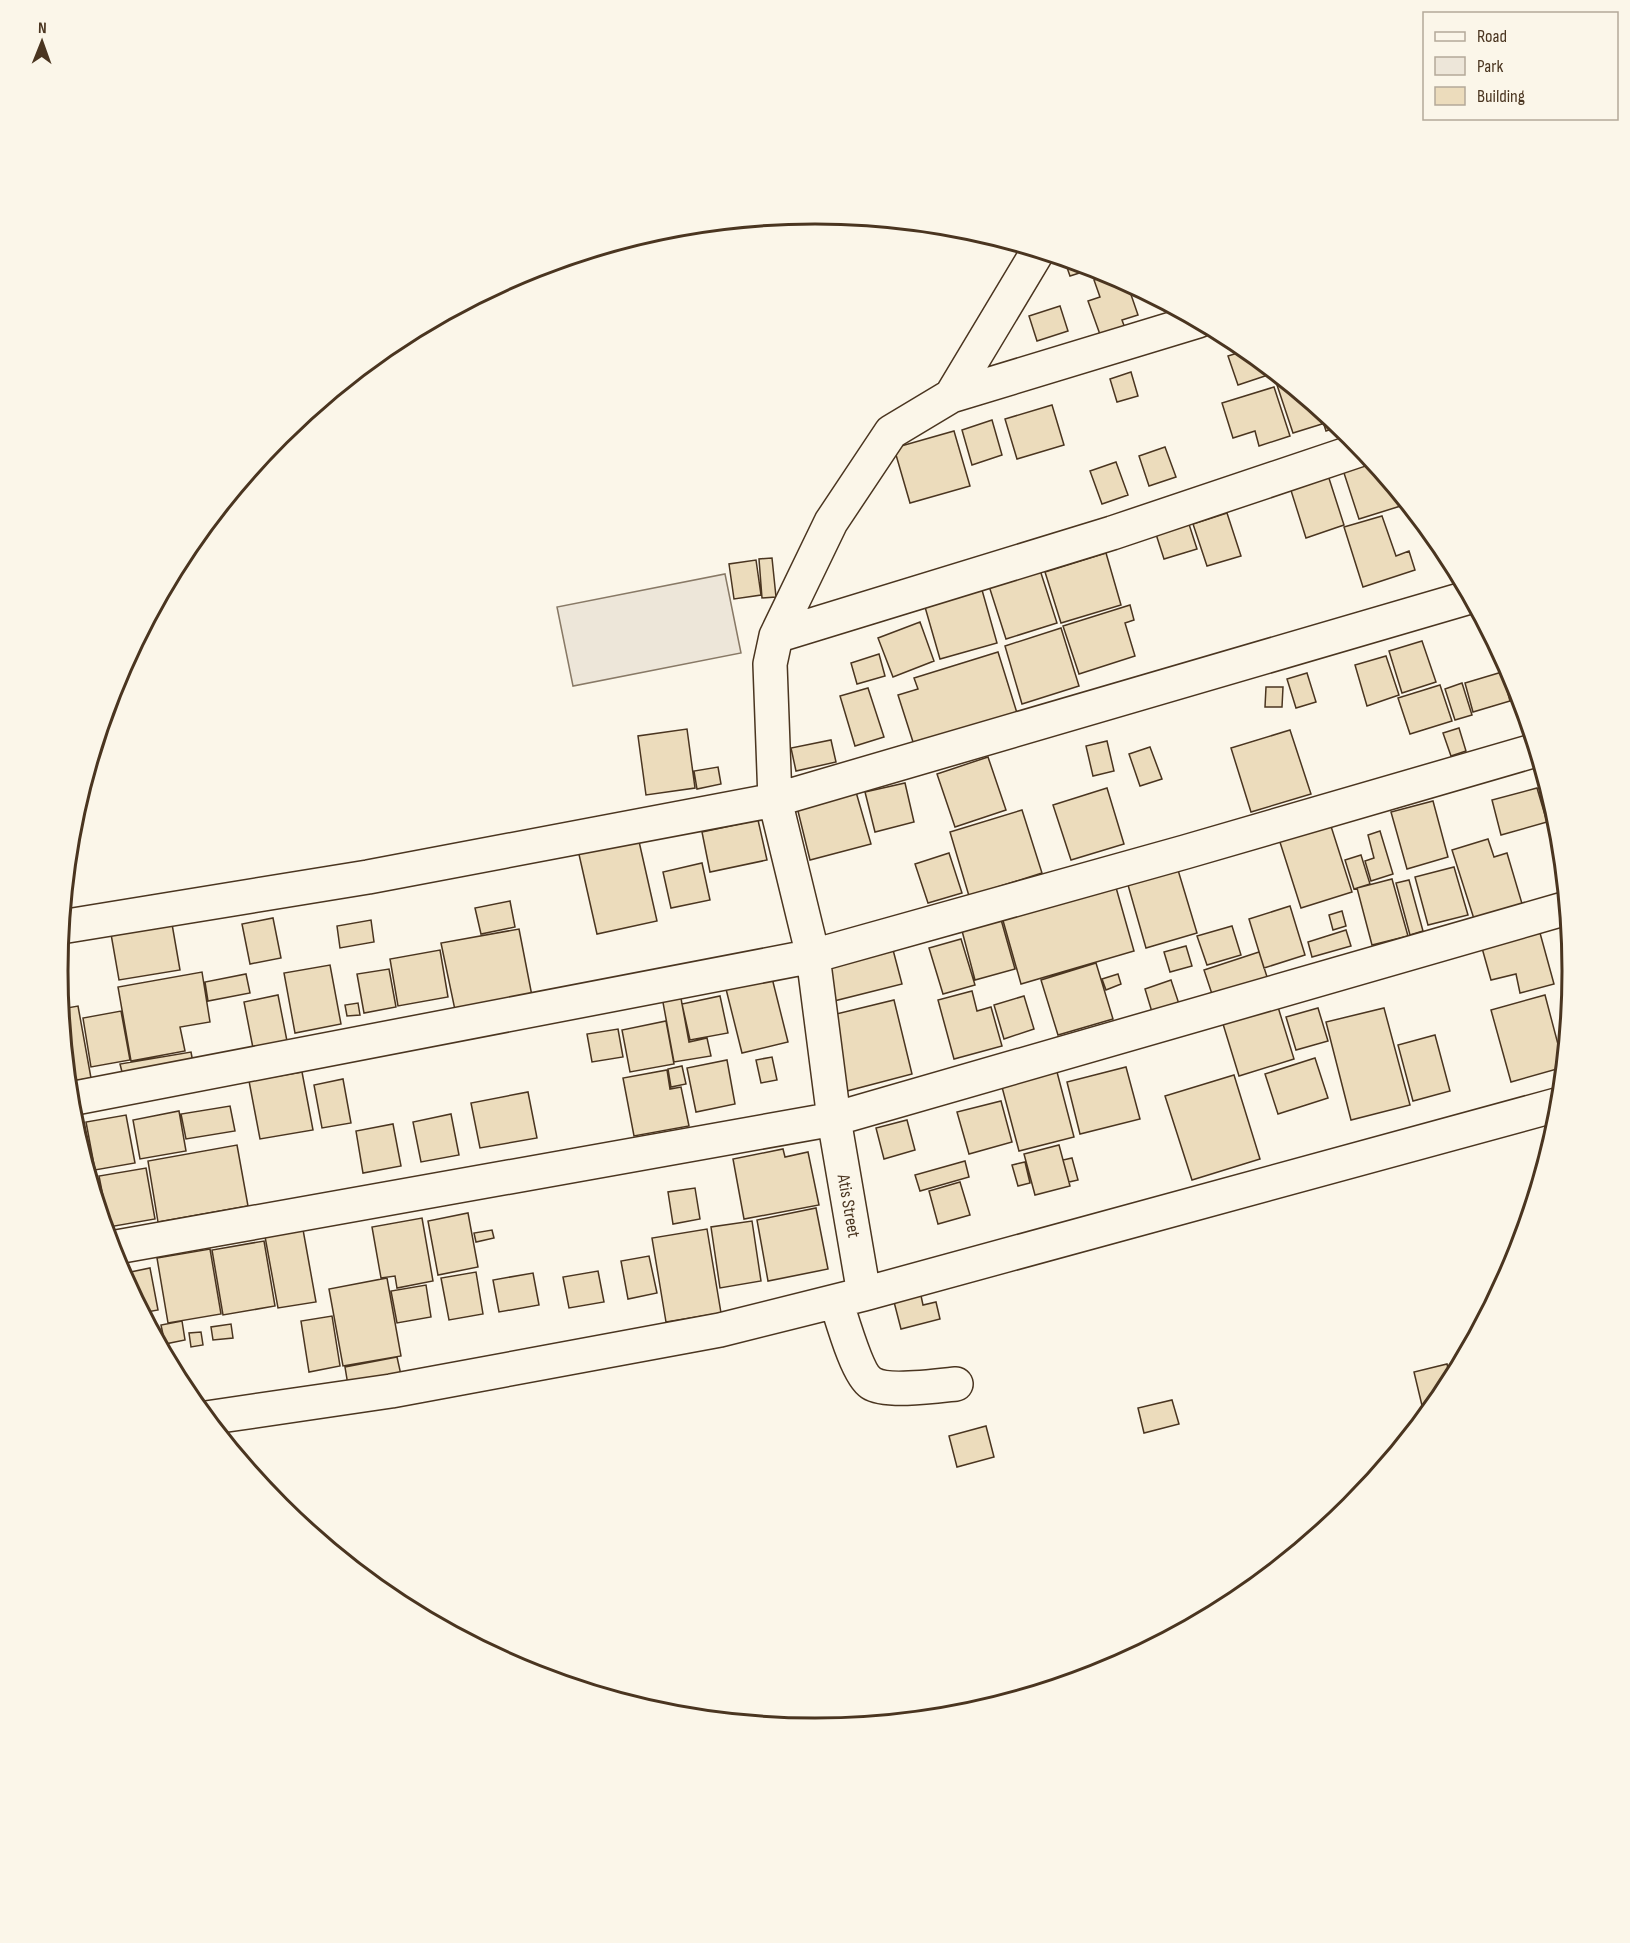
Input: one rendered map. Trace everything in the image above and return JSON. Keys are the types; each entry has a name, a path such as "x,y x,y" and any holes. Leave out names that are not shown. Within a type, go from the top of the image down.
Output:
{"street":[{"path":"951,396 1034,257"},
{"path":"951,396 1189,324"},
{"name":"Atis Street","path":"951,396 891,432 831,522 776,636 770,664 775,800 813,956 834,1119 850,1298 859,1367 871,1383 891,1388 956,1384"},
{"path":"776,636 1112,533 1352,452"},
{"path":"69,926 368,878 775,800 1463,599"},
{"path":"79,1097 813,956 1185,852 1529,752"},
{"path":"120,1246 834,1119 1560,910"},
{"path":"215,1417 391,1391 564,1361 720,1330 850,1298 1550,1107"}],"green space":[{"path":"725,574 741,653 573,686 557,607"}],"building":[{"path":"1067,269 1079,273 1070,276"},
{"path":"1094,280 1131,294 1138,315 1122,320 1126,331 1102,340 1088,301 1100,297"},
{"path":"1060,306 1068,331 1037,341 1029,316"},
{"path":"1235,354 1266,376 1238,385 1228,356"},
{"path":"1131,372 1138,396 1117,402 1110,379"},
{"path":"1277,385 1308,409 1322,424 1293,433"},
{"path":"1274,387 1290,436 1259,446 1255,431 1233,438 1222,403"},
{"path":"1052,405 1064,445 1017,459 1005,419"},
{"path":"992,420 1002,455 972,465 962,430"},
{"path":"954,431 970,486 910,503 894,448"},
{"path":"1165,447 1176,477 1149,486 1139,456"},
{"path":"1116,462 1128,495 1102,504 1090,471"},
{"path":"1363,464 1400,506 1359,519 1343,470"},
{"path":"1326,469 1344,525 1306,538 1288,481"},
{"path":"1227,513 1241,556 1207,566 1193,524"},
{"path":"1382,516 1396,556 1409,551 1415,570 1363,587 1344,527"},
{"path":"1187,518 1197,549 1164,559 1154,528"},
{"path":"1106,553 1121,605 1061,623 1045,572"},
{"path":"772,558 776,597 762,598 759,559"},
{"path":"756,560 761,595 734,599 729,564"},
{"path":"1040,570 1057,623 1006,639 989,586"},
{"path":"982,590 997,643 940,659 925,607"},
{"path":"1130,605 1134,620 1125,623 1135,656 1079,674 1063,626"},
{"path":"920,622 934,661 893,677 878,638"},
{"path":"1061,628 1079,686 1022,704 1005,646"},
{"path":"1422,641 1436,682 1402,693 1389,651"},
{"path":"998,652 1017,713 914,745 898,695 918,689 914,678"},
{"path":"879,654 885,676 857,684 851,663"},
{"path":"1386,656 1399,695 1367,706 1355,665"},
{"path":"1307,673 1316,702 1296,708 1287,679"},
{"path":"1500,673 1510,701 1473,712 1465,683"},
{"path":"1462,683 1472,715 1455,720 1445,689"},
{"path":"1440,685 1452,721 1410,734 1398,698"},
{"path":"1266,687 1283,687 1282,707 1265,707"},
{"path":"868,688 884,737 855,746 840,696"},
{"path":"1459,728 1466,751 1451,756 1443,733"},
{"path":"687,729 695,788 646,795 638,736"},
{"path":"1290,730 1311,794 1251,812 1231,748"},
{"path":"831,740 836,762 796,771 791,748"},
{"path":"1107,741 1114,771 1093,776 1086,746"},
{"path":"1150,747 1162,779 1140,786 1129,754"},
{"path":"988,757 1006,810 955,827 937,774"},
{"path":"718,767 721,784 697,789 694,771"},
{"path":"905,783 914,822 875,832 865,792"},
{"path":"1107,788 1124,844 1071,860 1053,805"},
{"path":"1537,788 1547,822 1501,835 1492,800"},
{"path":"856,792 871,844 810,860 797,807"},
{"path":"1433,801 1448,857 1407,869 1391,812"},
{"path":"1022,810 1042,873 969,896 950,832"},
{"path":"758,820 767,860 710,872 702,832"},
{"path":"1329,820 1352,892 1301,908 1278,836"},
{"path":"1380,831 1393,874 1371,881 1365,861 1374,858 1368,835"},
{"path":"638,837 657,921 597,934 578,850"},
{"path":"1488,839 1494,857 1507,853 1523,907 1475,922 1452,850"},
{"path":"949,853 962,893 928,903 915,864"},
{"path":"1361,855 1370,884 1354,889 1345,860"},
{"path":"702,863 710,900 671,908 663,872"},
{"path":"1454,867 1468,915 1428,925 1415,877"},
{"path":"1178,870 1197,933 1146,948 1128,885"},
{"path":"1392,879 1408,936 1372,945 1357,888"},
{"path":"1409,880 1423,931 1410,935 1396,883"},
{"path":"1115,884 1134,951 1021,984 1002,917"},
{"path":"510,901 515,927 481,934 475,908"},
{"path":"1290,906 1305,955 1264,968 1249,919"},
{"path":"1342,911 1346,926 1333,930 1329,915"},
{"path":"1000,916 1015,969 975,980 961,927"},
{"path":"273,918 281,958 250,964 242,924"},
{"path":"371,920 374,942 340,948 337,926"},
{"path":"172,924 180,970 119,980 111,934"},
{"path":"1232,926 1241,955 1207,965 1197,936"},
{"path":"519,929 532,996 455,1010 441,943"},
{"path":"1346,930 1351,946 1312,957 1308,942"},
{"path":"1540,933 1554,984 1520,993 1516,974 1491,980 1482,948"},
{"path":"961,939 975,985 943,994 929,948"},
{"path":"892,946 902,984 834,1001 824,963"},
{"path":"1186,946 1192,966 1170,972 1164,952"},
{"path":"440,950 448,997 398,1006 390,959"},
{"path":"1259,952 1269,983 1214,1000 1204,970"},
{"path":"1096,963 1113,1019 1058,1035 1041,980"},
{"path":"330,965 341,1024 295,1033 284,973"},
{"path":"389,969 396,1007 364,1013 357,974"},
{"path":"202,972 210,1022 180,1027 185,1051 131,1061 118,987"},
{"path":"246,974 250,993 208,1001 205,982"},
{"path":"1118,974 1121,984 1106,990 1102,979"},
{"path":"772,978 788,1042 742,1053 726,989"},
{"path":"1171,980 1179,1004 1152,1012 1145,989"},
{"path":"972,991 977,1011 991,1007 1002,1046 954,1059 938,1000"},
{"path":"680,993 689,1042 707,1038 711,1056 674,1062 662,997"},
{"path":"278,995 287,1041 253,1048 244,1002"},
{"path":"1545,995 1558,1046 1556,1069 1511,1082 1491,1010"},
{"path":"720,996 728,1033 690,1040 682,1004"},
{"path":"1024,996 1034,1029 1004,1039 994,1005"},
{"path":"894,1000 912,1074 847,1091 828,1016"},
{"path":"358,1003 360,1015 347,1016 345,1005"},
{"path":"78,1006 91,1078 76,1081 69,1008"},
{"path":"1278,1007 1294,1059 1239,1076 1223,1024"},
{"path":"1318,1008 1328,1041 1296,1050 1286,1017"},
{"path":"1384,1008 1410,1105 1351,1120 1326,1022"},
{"path":"121,1011 130,1060 91,1067 83,1018"},
{"path":"666,1021 674,1064 630,1072 622,1030"},
{"path":"618,1029 623,1057 592,1062 587,1034"},
{"path":"1435,1035 1450,1091 1413,1101 1398,1045"},
{"path":"191,1052 194,1068 124,1080 120,1064"},
{"path":"772,1057 777,1080 761,1083 756,1060"},
{"path":"1315,1058 1328,1098 1278,1114 1265,1074"},
{"path":"727,1060 735,1104 696,1112 687,1068"},
{"path":"682,1066 686,1084 671,1087 668,1069"},
{"path":"1126,1067 1140,1119 1080,1134 1067,1082"},
{"path":"667,1070 670,1089 681,1087 689,1126 634,1136 623,1078"},
{"path":"302,1072 313,1130 260,1139 249,1081"},
{"path":"1057,1072 1074,1137 1019,1151 1002,1087"},
{"path":"1234,1075 1260,1159 1192,1180 1165,1096"},
{"path":"343,1079 351,1123 322,1128 314,1085"},
{"path":"528,1092 537,1138 480,1148 471,1103"},
{"path":"1001,1101 1012,1142 969,1154 957,1112"},
{"path":"230,1106 235,1131 186,1139 181,1114"},
{"path":"179,1111 186,1151 140,1159 133,1120"},
{"path":"451,1114 459,1155 421,1162 413,1122"},
{"path":"126,1115 135,1163 95,1170 86,1122"},
{"path":"907,1120 915,1150 884,1159 876,1128"},
{"path":"393,1124 401,1166 363,1173 356,1131"},
{"path":"237,1145 248,1206 158,1222 148,1161"},
{"path":"1059,1145 1070,1186 1035,1195 1024,1154"},
{"path":"783,1149 785,1157 808,1152 819,1205 744,1219 733,1159"},
{"path":"1072,1158 1078,1180 1069,1182 1063,1160"},
{"path":"965,1161 969,1177 920,1191 915,1175"},
{"path":"1025,1162 1030,1183 1018,1186 1012,1165"},
{"path":"146,1168 155,1219 112,1226 99,1176"},
{"path":"960,1182 970,1215 938,1224 929,1191"},
{"path":"695,1188 700,1219 673,1224 668,1192"},
{"path":"816,1208 828,1269 768,1281 757,1220"},
{"path":"468,1213 478,1267 438,1275 428,1221"},
{"path":"422,1218 433,1281 397,1288 395,1276 381,1278 372,1227"},
{"path":"752,1221 761,1281 720,1288 711,1227"},
{"path":"302,1224 316,1302 278,1308 264,1231"},
{"path":"707,1229 721,1313 666,1322 652,1238"},
{"path":"492,1230 494,1238 476,1242 474,1233"},
{"path":"264,1241 275,1306 223,1315 212,1250"},
{"path":"210,1249 221,1314 168,1323 157,1258"},
{"path":"649,1256 657,1293 628,1299 621,1261"},
{"path":"150,1268 158,1310 150,1311 131,1272"},
{"path":"598,1271 604,1302 569,1308 563,1277"},
{"path":"476,1272 483,1314 449,1320 441,1278"},
{"path":"533,1273 539,1305 499,1312 493,1280"},
{"path":"387,1278 401,1356 343,1366 329,1289"},
{"path":"426,1285 431,1317 397,1323 391,1291"},
{"path":"920,1291 923,1305 936,1302 940,1319 901,1329 893,1298"},
{"path":"332,1316 340,1366 309,1372 301,1321"},
{"path":"182,1321 185,1340 167,1344 161,1325"},
{"path":"231,1324 233,1338 213,1340 211,1327"},
{"path":"201,1332 203,1345 191,1347 189,1333"},
{"path":"397,1357 401,1375 348,1385 345,1367"},
{"path":"1447,1364 1448,1368 1422,1407 1414,1372"},
{"path":"1172,1400 1179,1424 1144,1433 1138,1408"},
{"path":"986,1426 994,1457 957,1467 949,1436"}]}
